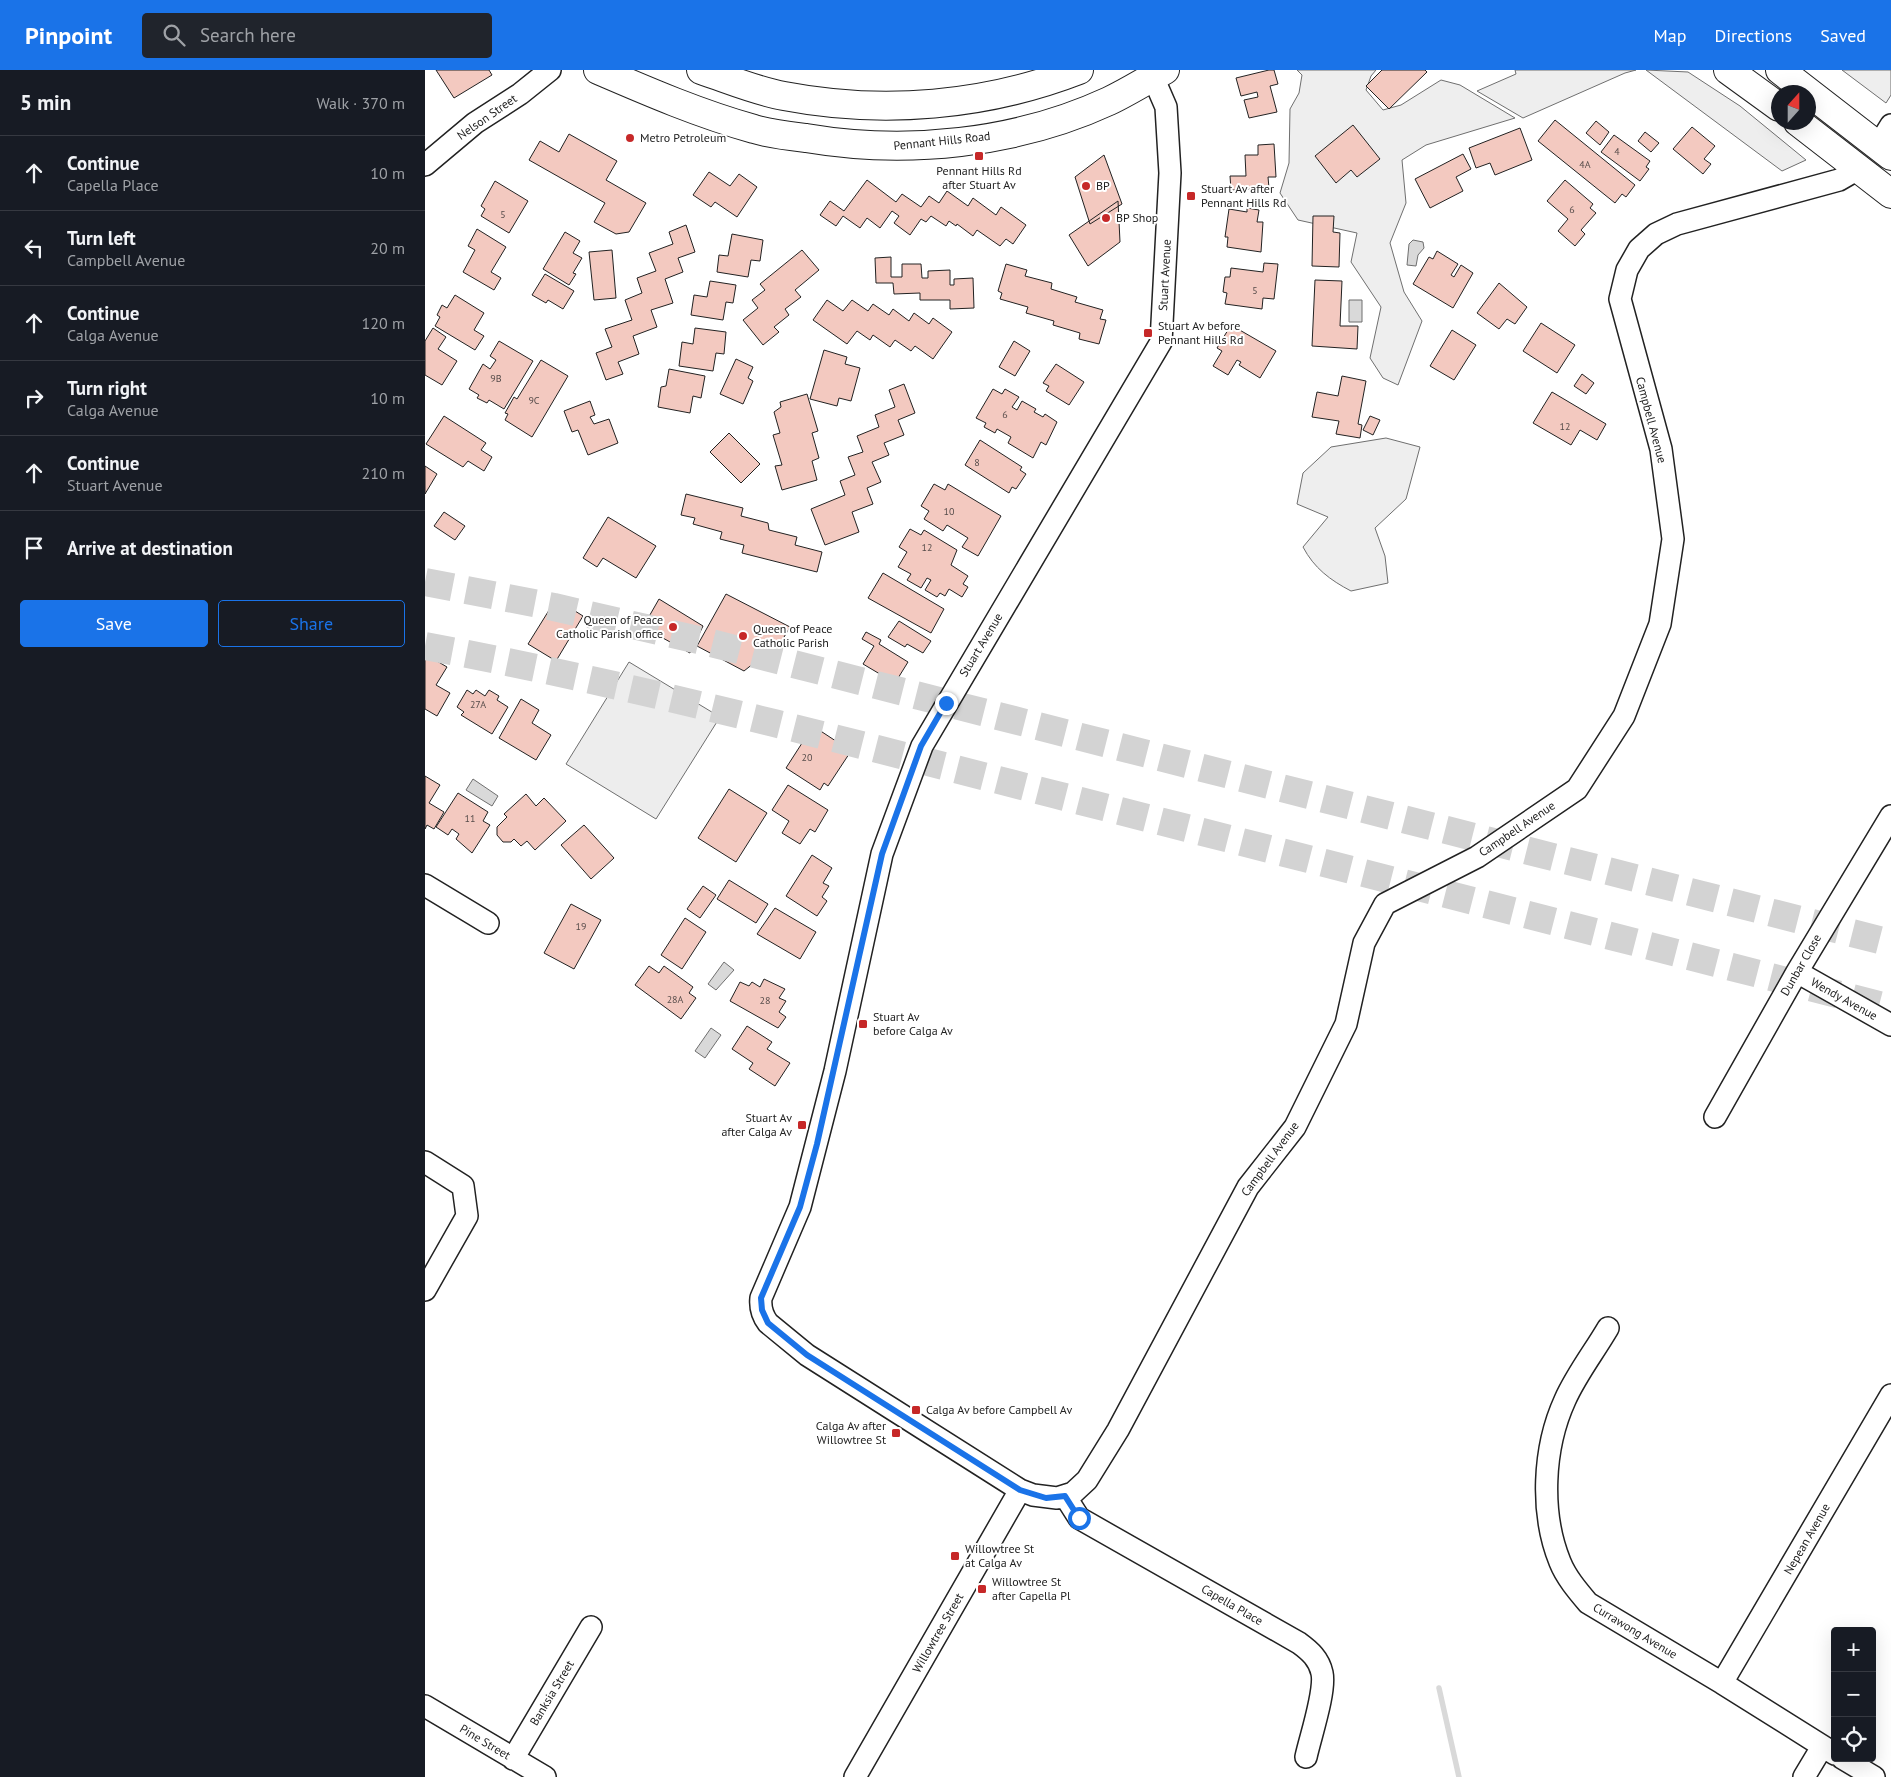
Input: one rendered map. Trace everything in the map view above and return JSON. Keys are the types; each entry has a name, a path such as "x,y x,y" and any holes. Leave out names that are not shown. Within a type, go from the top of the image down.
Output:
{"highway":[{"name":"Pennant Hills Road","path":"599,70 683,106 755,130 834,143 901,148 1021,131 1109,101 1156,72"},
{"path":"701,70 783,96 839,104 898,106 947,103 1000,95 1079,70"},
{"path":"1728,70 1771,102"},
{"path":"1780,70 1887,142"},
{"path":"1808,130 1891,194"}],"street":[{"name":"Nelson Street","path":"425,165 475,123 520,94 550,70"},
{"name":"Stuart Avenue","path":"1020,1490 807,1355 768,1323 762,1310 761,1298 800,1207 817,1144 882,854 921,746 1161,342 1170,173 1165,107 1156,72"},
{"name":"Campbell Avenue","path":"1065,1496 1073,1494 1087,1480 1118,1430 1248,1187 1295,1127 1346,1024 1364,943 1385,904 1477,857 1577,789 1624,716 1660,624 1673,539 1661,449 1620,299 1627,270 1639,249 1656,234 1677,224 1839,180 1858,169"},
{"name":"Dunbar Close","path":"1715,1117 1797,972 1891,816"},
{"path":"425,885 488,923"},
{"name":"Wendy Avenue","path":"1797,972 1891,1025"},
{"path":"425,1162 463,1186 467,1216 425,1290"},
{"name":"Currawong Avenue","path":"1608,1328 1565,1400 1556,1423 1548,1474 1547,1507 1551,1535 1560,1563 1572,1584 1587,1603 1722,1683 1828,1750"},
{"name":"Nepean Avenue","path":"1722,1683 1891,1396"},
{"path":"1020,1490 1046,1498 1065,1496"},
{"name":"Willowtree Street","path":"859,1776 1020,1490"},
{"name":"Capella Place","path":"1065,1496 1079,1518 1299,1643 1311,1653 1319,1665 1323,1684 1306,1757"},
{"name":"Banksia Street","path":"513,1758 591,1627"},
{"name":"Pine Street","path":"425,1706 545,1777"},
{"path":"1804,1777 1828,1750"},
{"path":"1849,1762 1874,1777"}],"shaded area":[{"path":"1297,70 1376,70 1371,76 1366,90 1383,110 1401,105 1441,80 1460,85 1515,118 1426,145 1402,160 1406,203 1390,243 1404,292 1422,321 1398,385 1383,378 1370,358 1381,307 1351,262 1357,233 1298,220 1280,193 1289,163 1290,109 1299,93 1302,75"},
{"path":"1515,70 1636,70 1625,73 1523,118 1477,91 1516,74"},
{"path":"1646,70 1688,72 1740,106 1806,160 1782,171"},
{"path":"1842,70 1891,70 1891,95 1886,103"},
{"path":"1413,240 1423,242 1424,248 1418,255 1416,266 1407,265 1409,244"},
{"path":"1349,300 1362,300 1362,322 1349,322"},
{"path":"1386,438 1420,447 1406,499 1375,528 1385,556 1388,583 1351,591 1323,573 1303,547 1328,517 1297,504 1303,473 1331,447"},
{"path":"629,662 720,717 656,819 566,764"},
{"path":"473,779 498,796 492,806 466,790"},
{"path":"724,962 734,970 716,990 708,984"},
{"path":"711,1028 721,1035 705,1058 695,1051"}],"building":[{"path":"436,70 489,70 492,75 454,98"},
{"path":"1274,70 1278,84 1270,86 1277,112 1249,118 1244,100 1258,97 1257,92 1241,96 1236,78"},
{"path":"1382,70 1425,70 1427,72 1389,109 1366,86"},
{"path":"1555,120 1635,185 1626,197 1622,194 1615,203 1538,141"},
{"path":"1596,121 1609,132 1600,145 1586,133"},
{"path":"1353,125 1380,159 1357,177 1351,170 1336,183 1315,156"},
{"path":"1692,127 1715,146 1704,159 1711,164 1703,174 1673,149"},
{"path":"1520,128 1532,160 1495,175 1490,163 1476,168 1469,148"},
{"path":"1645,132 1659,143 1651,152 1638,141"},
{"path":"569,134 617,161 606,180 646,203 629,232 616,234 594,222 605,203 529,160 540,141 559,152"},
{"path":"1614,135 1650,161 1646,167 1649,169 1640,181 1601,152"},
{"path":"1274,144 1276,177 1268,177 1269,188 1231,190 1230,176 1246,176 1245,155 1258,155 1258,145"},
{"path":"1463,154 1471,169 1456,177 1463,191 1430,208 1415,179"},
{"name":"BP","path":"1104,155 1122,204 1090,224 1075,177"},
{"path":"709,172 730,186 739,174 757,187 737,217 715,202 711,207 693,195"},
{"path":"867,180 896,202 902,194 921,207 929,196 939,203 947,191 968,206 973,198 996,215 1001,207 1026,225 1013,244 1006,239 1000,246 977,230 973,236 957,224 956,226 949,221 946,226 931,216 926,222 921,219 910,235 894,223 899,216 892,211 880,228 867,218 860,228 843,216 836,226 820,215 830,201 844,211"},
{"path":"1565,180 1593,204 1590,208 1596,213 1581,230 1585,234 1575,246 1558,231 1568,219 1547,201"},
{"path":"495,181 528,201 509,233 481,216 485,209 481,206"},
{"name":"BP Shop","path":"1118,201 1120,242 1088,266 1069,235"},
{"path":"1247,208 1259,210 1257,222 1263,222 1261,252 1227,247 1228,237 1225,237 1229,209 1247,212"},
{"path":"1313,216 1334,216 1333,232 1340,233 1339,267 1312,266"},
{"path":"686,225 695,252 678,258 683,272 665,279 673,303 651,310 657,327 633,336 639,354 618,362 623,374 606,380 596,353 612,347 605,329 632,320 625,300 642,293 637,278 656,271 649,253 673,244 669,232"},
{"path":"477,229 506,247 491,272 501,278 494,290 463,272 475,250 468,246"},
{"path":"565,232 580,241 573,253 582,258 573,273 576,274 569,285 543,269"},
{"path":"732,234 763,240 760,261 751,260 748,277 717,272 719,255 728,256"},
{"path":"612,250 616,298 594,300 589,252"},
{"path":"802,250 819,270 795,290 801,297 785,309 789,315 774,327 779,332 763,345 743,320 758,308 752,300 765,290 760,284"},
{"path":"1437,251 1458,264 1451,275 1454,277 1461,265 1473,273 1453,308 1413,284 1429,257 1433,259"},
{"path":"891,257 891,277 902,277 902,264 921,264 922,278 928,278 928,271 950,270 950,285 954,285 954,279 973,278 974,308 950,309 950,300 920,300 920,293 894,294 893,283 876,283 875,258"},
{"path":"1264,263 1278,264 1274,299 1263,298 1262,309 1225,304 1227,293 1223,292 1225,277 1230,277 1231,268 1263,272"},
{"path":"1006,264 1027,270 1025,276 1052,283 1051,289 1077,297 1075,302 1103,310 1100,319 1106,320 1099,344 1079,339 1080,333 1053,325 1054,321 1026,313 1028,307 1000,299 1002,293 998,291"},
{"path":"545,274 574,291 563,309 548,300 546,303 532,295"},
{"path":"1315,280 1342,281 1340,326 1358,326 1357,349 1312,346"},
{"path":"710,281 736,285 733,303 726,302 723,320 691,315 694,295 707,297"},
{"path":"1499,283 1527,307 1515,324 1507,319 1499,329 1477,313"},
{"path":"455,295 484,313 474,330 484,336 475,350 435,326 440,317 437,315 442,305 447,308"},
{"path":"827,300 843,311 852,300 868,311 873,304 889,315 893,309 909,321 914,313 929,324 933,318 952,332 933,359 915,346 911,351 895,340 890,347 873,335 870,340 857,331 847,344 813,320"},
{"path":"1541,323 1575,345 1557,373 1523,351"},
{"path":"1231,325 1276,351 1260,378 1239,365 1241,362 1237,360 1228,375 1213,366 1222,351 1217,348"},
{"path":"433,328 446,337 438,349 457,361 442,385 425,375 425,341"},
{"path":"695,328 726,332 724,354 716,353 713,371 679,366 682,342 693,344"},
{"path":"1452,330 1476,345 1454,380 1430,366"},
{"path":"499,341 533,361 504,409 489,400 487,403 477,398 479,395 469,389 483,364 490,369 496,360 490,356"},
{"path":"1014,341 1030,351 1015,376 999,367"},
{"path":"824,350 847,357 845,364 860,368 851,401 839,398 837,406 810,399"},
{"path":"736,359 753,367 748,378 753,381 743,404 720,394"},
{"path":"541,360 568,376 532,437 505,420 508,414 505,413 514,397 517,399"},
{"path":"1056,364 1084,382 1069,405 1046,391 1049,386 1043,383"},
{"path":"669,369 705,376 701,398 693,396 690,413 658,407 661,387 666,386"},
{"path":"1582,374 1594,383 1586,394 1574,386"},
{"path":"1342,376 1366,381 1358,424 1362,425 1360,438 1336,434 1339,421 1312,417 1317,392 1338,396"},
{"path":"904,384 915,413 898,420 904,435 884,443 889,455 872,462 881,482 867,488 873,504 852,512 859,532 825,545 811,509 845,495 840,481 855,475 848,457 863,452 857,436 879,427 875,415 895,407 889,390"},
{"path":"993,389 1002,394 1005,389 1019,397 1012,407 1017,410 1022,401 1036,409 1034,412 1043,417 1045,414 1057,422 1046,445 1041,442 1033,458 1008,443 1011,437 997,429 995,433 984,427 986,423 976,418"},
{"path":"1552,392 1606,424 1597,440 1580,430 1571,445 1533,423"},
{"path":"807,394 818,431 812,433 819,458 812,461 817,480 782,490 775,466 782,465 773,435 780,433 774,412 781,407 780,402"},
{"path":"590,401 595,415 590,417 594,424 609,419 618,443 588,455 578,430 572,432 564,411"},
{"path":"444,416 486,443 481,450 492,457 484,471 468,461 463,467 426,444"},
{"path":"1370,416 1380,420 1373,435 1363,430"},
{"path":"729,433 760,464 741,483 710,452"},
{"path":"980,440 1022,467 1020,470 1026,474 1016,489 1012,487 1009,493 965,465"},
{"path":"425,466 437,474 425,494"},
{"path":"934,484 945,490 948,484 1001,516 978,556 962,547 968,538 947,525 943,531 924,519 929,511 921,506"},
{"path":"686,494 743,508 741,516 768,523 769,530 797,537 795,545 822,552 817,572 742,553 744,545 720,539 722,532 693,524 695,518 681,515"},
{"path":"444,512 465,526 455,540 434,526"},
{"path":"608,517 656,546 636,578 603,558 597,567 583,558"},
{"path":"910,529 921,535 924,530 957,550 951,565 968,576 963,584 968,587 962,597 949,589 945,596 940,593 937,597 925,590 931,580 927,578 921,588 907,580 911,574 898,567 907,552 899,547"},
{"path":"883,573 944,609 931,633 868,598"},
{"name":"Queen of Peace Catholic Parish","path":"726,594 790,627 765,669 754,663 744,671 697,646"},
{"path":"556,599 583,616 556,661 528,644"},
{"name":"Queen of Peace Catholic Parish office","path":"659,599 703,626 690,653 643,627"},
{"path":"899,621 931,641 923,653 907,644 905,647 888,637"},
{"path":"866,632 881,640 879,644 908,662 895,683 863,664 874,646 862,639"},
{"path":"425,654 447,667 436,685 450,693 437,716 425,709"},
{"path":"467,690 473,694 476,690 485,696 489,690 499,696 497,700 508,707 492,734 461,715 464,712 457,707"},
{"path":"521,699 539,710 532,723 551,735 536,760 499,738"},
{"path":"813,726 851,751 828,786 824,783 820,790 786,768"},
{"path":"425,776 440,785 429,803 444,812 434,829 427,825 425,829"},
{"path":"788,785 828,810 815,832 810,829 800,844 782,833 789,821 772,810"},
{"path":"729,789 767,813 736,862 698,838"},
{"path":"458,793 488,812 483,821 490,825 472,853 456,839 459,834 452,829 448,835 436,827"},
{"path":"526,794 536,806 544,798 566,821 535,850 527,841 521,846 514,839 511,842 503,842 497,835 497,827 507,817 504,814"},
{"path":"584,825 614,858 591,879 561,845"},
{"path":"812,855 832,868 823,883 829,886 822,897 827,901 817,916 786,896"},
{"path":"729,880 768,904 756,923 717,899"},
{"path":"703,886 716,895 700,918 687,909"},
{"path":"571,904 601,920 574,969 544,953"},
{"path":"775,908 816,932 800,959 757,934"},
{"path":"685,918 706,932 682,969 661,955"},
{"path":"649,966 659,973 664,966 693,987 689,993 696,998 681,1019 635,985"},
{"path":"764,979 785,989 779,998 786,1001 779,1012 786,1017 778,1028 730,1001 740,982 749,986 752,982 760,987"},
{"path":"747,1026 772,1042 767,1049 790,1063 775,1086 749,1069 753,1063 732,1049"}],"waterway":[{"path":"1439,1688 1459,1777"}],"tunnel":[{"path":"425,582 554,607 707,642 1891,943"},
{"path":"425,646 583,678 740,715 1891,1008"}],"place":[{"name":"Metro Petroleum","path":"630,138"},
{"name":"Pennant Hills Rd after Stuart Av","path":"979,156"},
{"name":"BP","path":"1086,186"},
{"name":"Stuart Av after Pennant Hills Rd","path":"1191,196"},
{"name":"BP Shop","path":"1106,218"},
{"name":"Stuart Av before Pennant Hills Rd","path":"1148,333"},
{"name":"Queen of Peace Catholic Parish office","path":"673,627"},
{"name":"Queen of Peace Catholic Parish","path":"743,636"},
{"name":"Stuart Av before Calga Av","path":"863,1024"},
{"name":"Stuart Av after Calga Av","path":"802,1125"},
{"name":"Calga Av before Campbell Av","path":"916,1410"},
{"name":"Calga Av after Willowtree St","path":"896,1433"},
{"name":"Willowtree St at Calga Av","path":"955,1556"},
{"name":"Willowtree St after Capella Pl","path":"982,1589"}],"route":[{"path":"946,703 921,746 882,854 853,982 848,1015 817,1144 800,1207 761,1298 761,1304 763,1316 768,1323 807,1355 1020,1490 1033,1496 1046,1498 1065,1496 1079,1518"}]}
